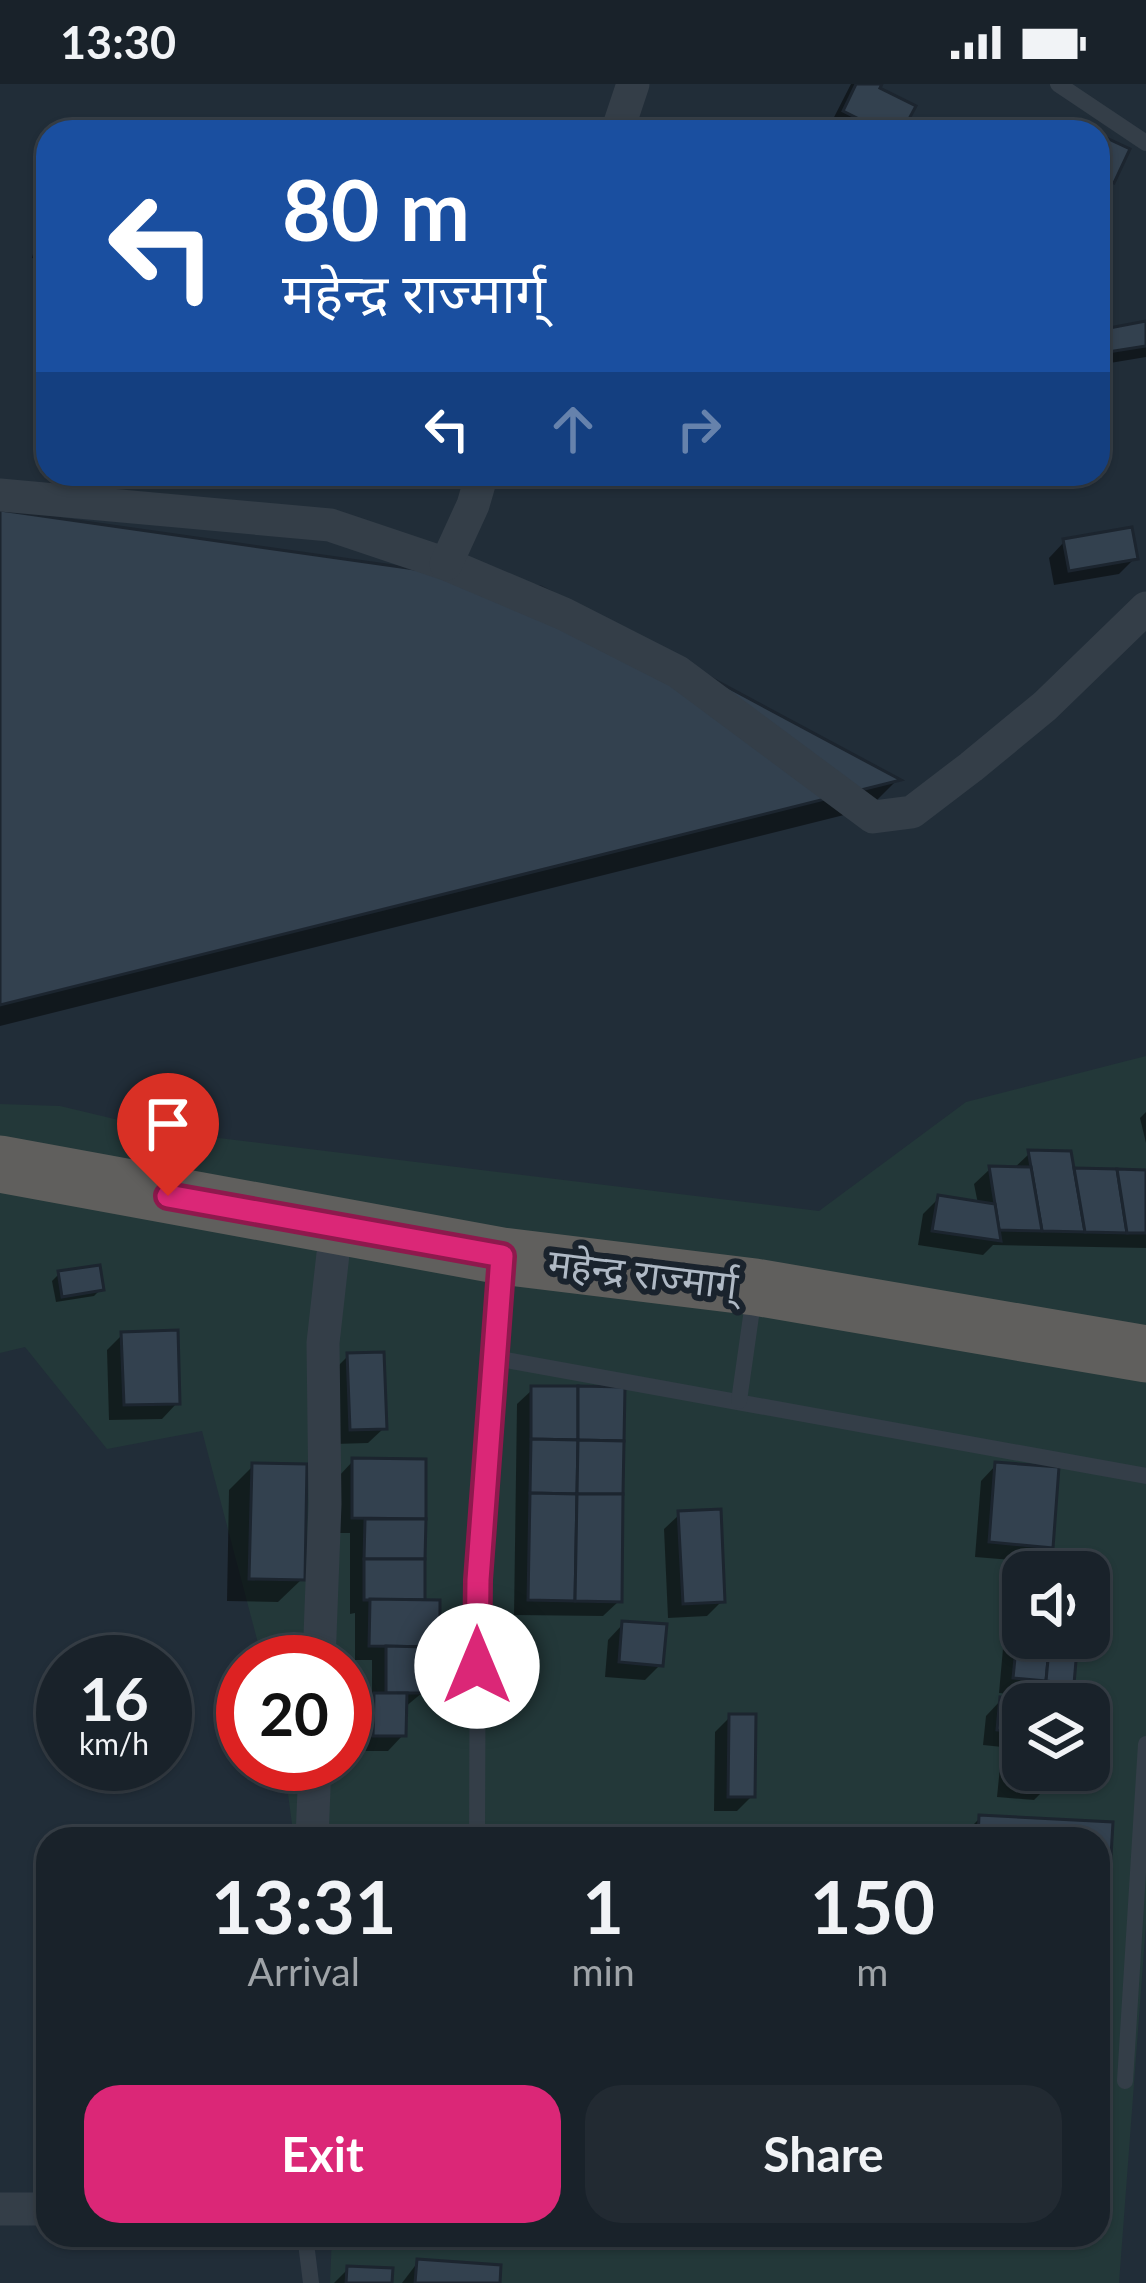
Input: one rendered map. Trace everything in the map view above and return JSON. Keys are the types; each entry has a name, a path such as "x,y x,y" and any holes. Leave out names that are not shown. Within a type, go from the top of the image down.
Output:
{"highway":[{"name":"महेन्द्र राज्मार्ग्","path":"0,1164 502,1256 755,1287 1146,1354"}],"street":[{"path":"620,120 633,84"},
{"path":"446,564 479,486"},
{"path":"0,494 330,525 446,564 564,614 678,672 872,817 912,812 1046,706 1146,608"},
{"path":"320,1635 326,1504 323,1343 336,1227"},
{"path":"313,1827 314,1791"},
{"path":"0,2209 36,2209"}],"lane":[{"path":"1058,84 1146,143"},
{"path":"476,1827 478,1580 502,1256"},
{"path":"739,1401 755,1287"},
{"path":"495,1358 1146,1476"},
{"path":"1125,2081 1146,1744"},
{"path":"306,2247 311,2283"}],"green space":[{"path":"1146,1056 1146,1924 1119,2283 330,2283 332,2247 1110,2247 1110,1827 292,1827 288,1791 372,1791 372,1635 256,1635 202,1431 107,1449 25,1347 0,1353 0,1104 60,1106 169,1132 819,1211 966,1102"}],"building":[{"path":"856,84 882,84 880,88 916,106 908,120 861,120 843,111"},
{"path":"1110,140 1130,149 1114,183 1110,181"},
{"path":"1146,321 1146,346 1110,352 1110,328"},
{"path":"0,510 541,587 901,780 0,1005"},
{"path":"1132,527 1138,559 1069,571 1063,539"},
{"path":"1028,1150 1071,1151 1085,1232 1042,1231"},
{"path":"989,1166 1031,1167 1042,1231 999,1230"},
{"path":"1074,1168 1117,1169 1127,1233 1085,1232"},
{"path":"1117,1169 1146,1170 1146,1233 1127,1233"},
{"path":"938,1195 995,1204 1001,1241 932,1231"},
{"path":"100,1265 104,1290 62,1297 58,1271"},
{"path":"178,1330 180,1404 124,1405 121,1332"},
{"path":"384,1352 387,1429 350,1430 347,1353"},
{"path":"531,1386 578,1386 578,1440 531,1439"},
{"path":"578,1386 625,1387 624,1441 578,1440"},
{"path":"531,1439 578,1440 577,1494 530,1493"},
{"path":"578,1440 624,1441 623,1494 577,1494"},
{"path":"352,1458 426,1459 426,1519 352,1518"},
{"path":"995,1462 1059,1467 1053,1548 989,1542"},
{"path":"252,1463 307,1464 305,1580 249,1579"},
{"path":"530,1493 577,1494 575,1601 528,1600"},
{"path":"577,1494 623,1494 622,1602 575,1601"},
{"path":"721,1509 725,1602 683,1604 678,1511"},
{"path":"365,1519 426,1519 425,1559 364,1559"},
{"path":"364,1559 425,1559 425,1600 364,1600"},
{"path":"370,1599 440,1600 440,1647 372,1646"},
{"path":"622,1621 667,1624 663,1666 619,1662"},
{"path":"386,1646 427,1647 426,1693 386,1693"},
{"path":"1015,1659 1048,1659 1046,1681 1013,1678"},
{"path":"1048,1659 1076,1659 1074,1683 1046,1681"},
{"path":"374,1693 407,1693 406,1736 373,1736"},
{"path":"1000,1697 1002,1697 1002,1731 997,1730"},
{"path":"729,1714 756,1714 755,1797 728,1797"},
{"path":"979,1815 1113,1822 1110,1874 1110,1827 978,1827"},
{"path":"417,2259 501,2265 500,2283 415,2283"},
{"path":"347,2266 393,2268 392,2283 346,2283"}],"route":[{"path":"168,1196 502,1256 478,1580 477,1666"}]}
